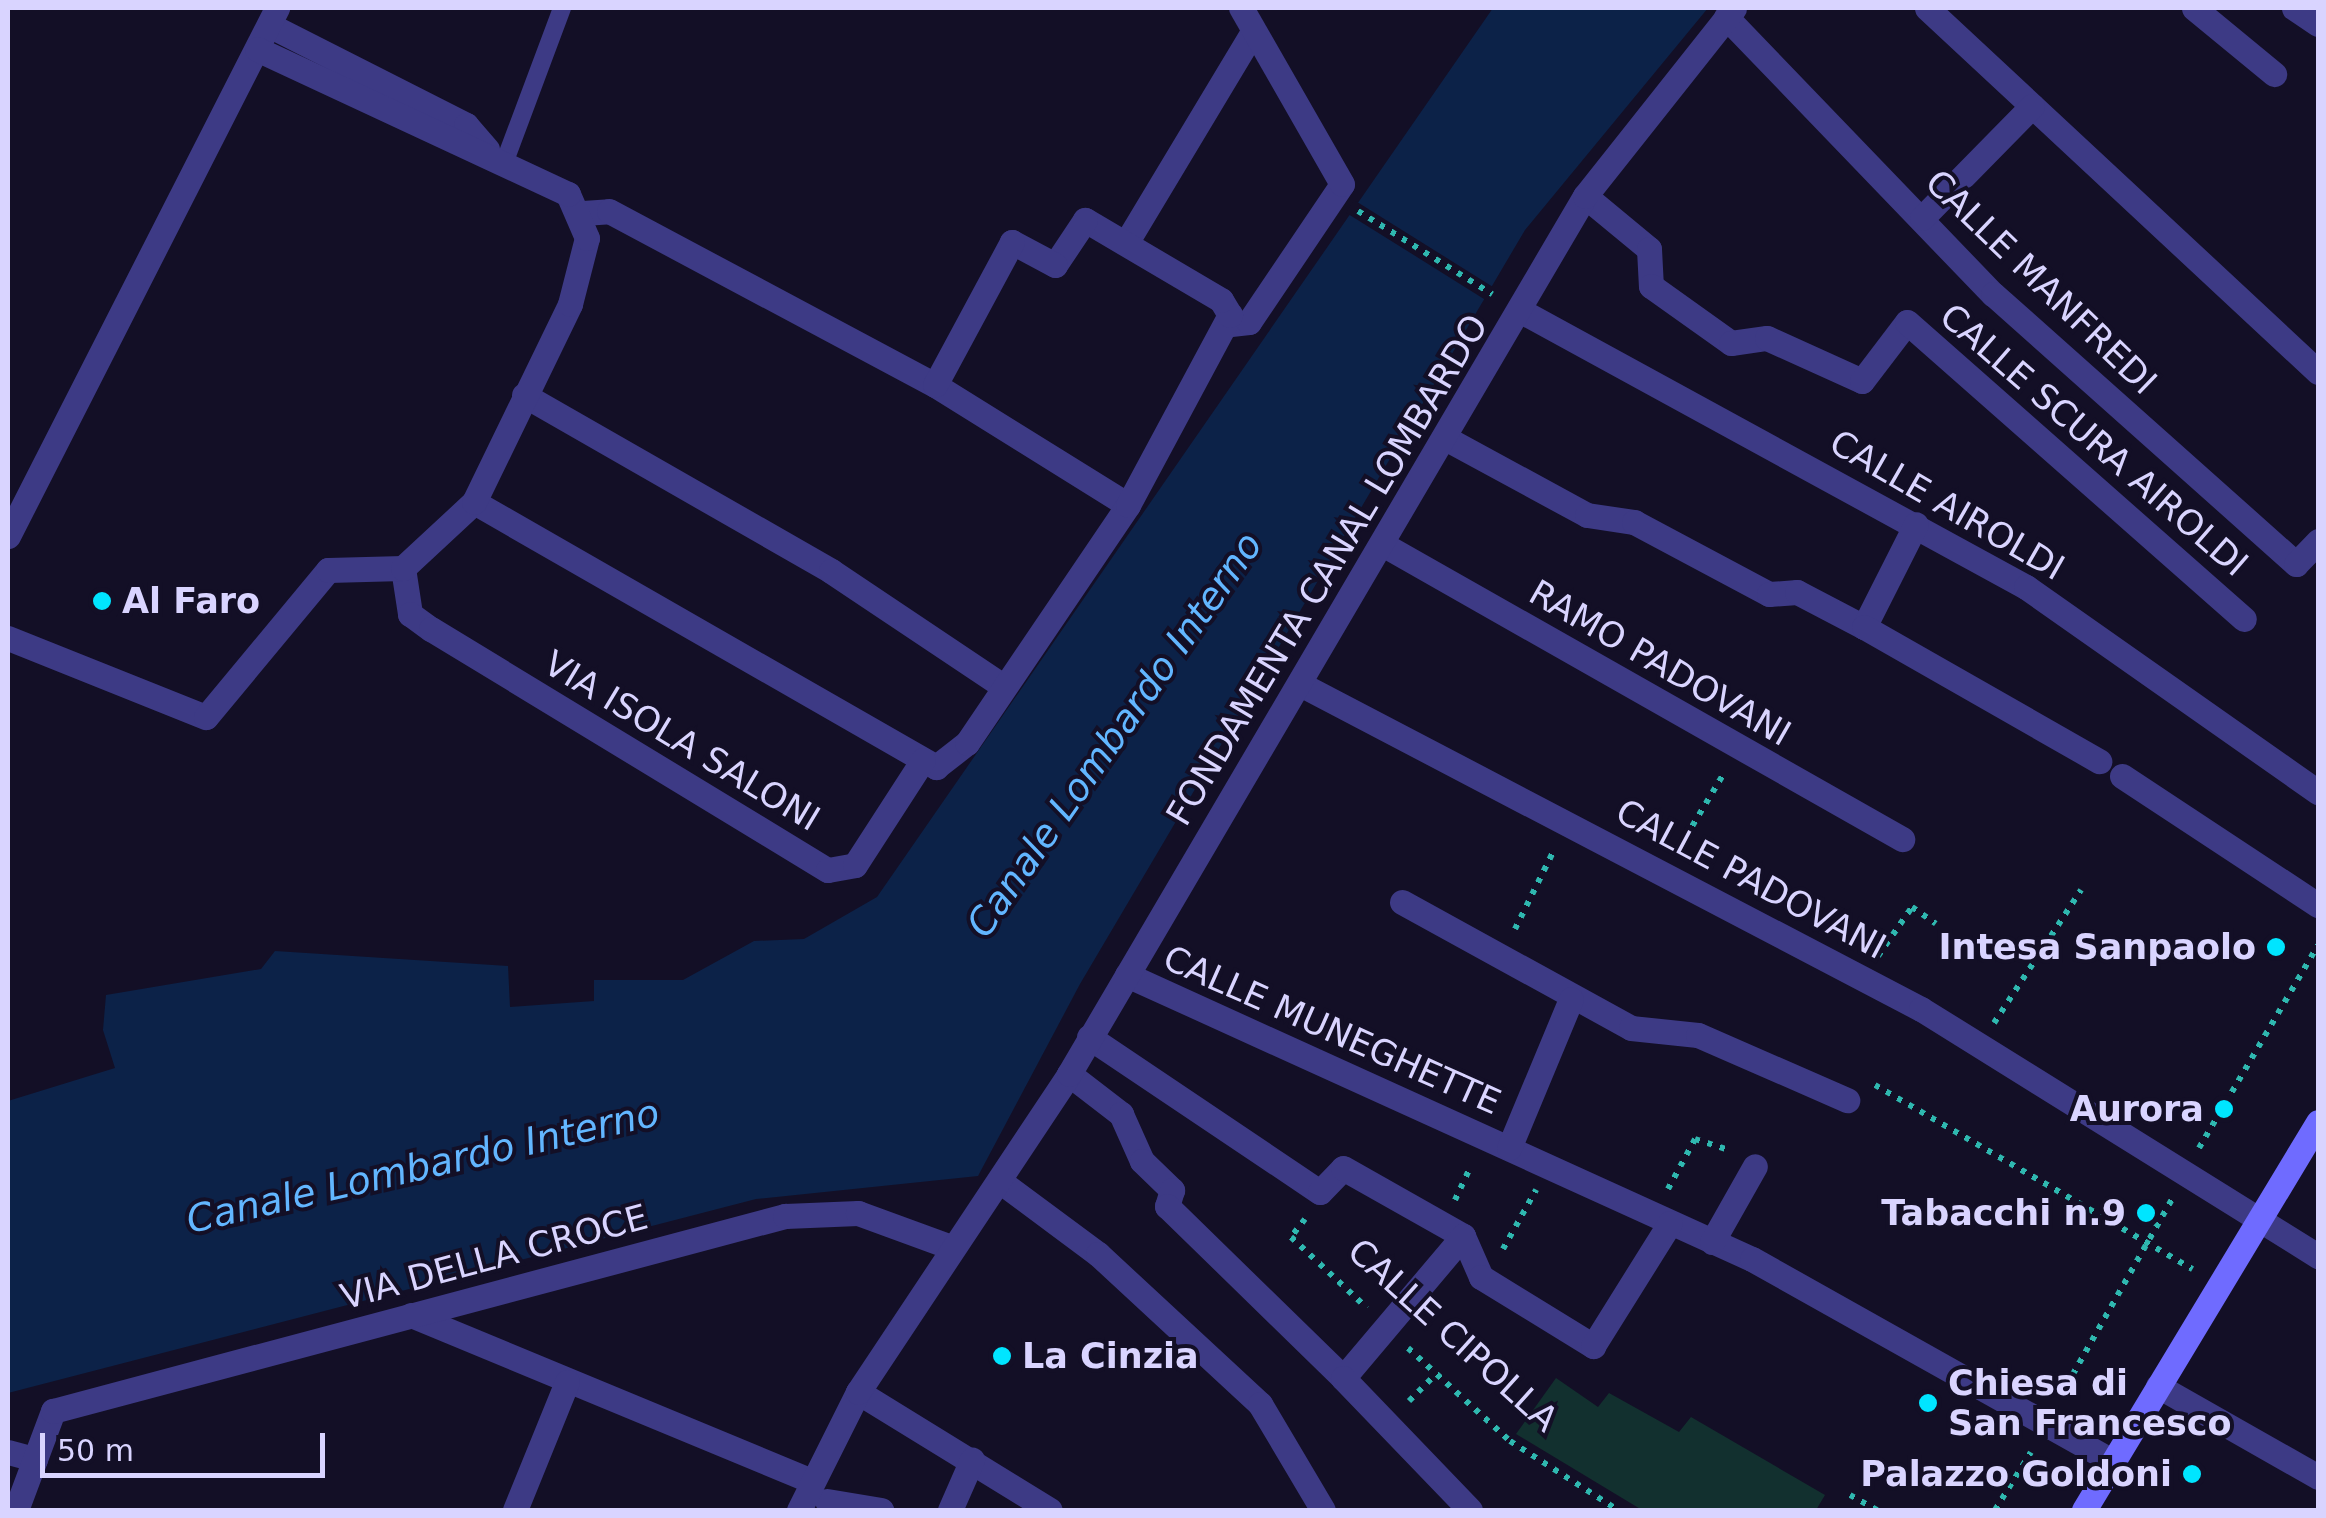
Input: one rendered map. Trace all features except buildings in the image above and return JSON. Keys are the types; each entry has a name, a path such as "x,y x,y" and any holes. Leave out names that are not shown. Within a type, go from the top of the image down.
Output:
{"street":[{"path":"1231,324 1248,322 1342,184 1241,8"},
{"path":"1927,8 2318,372"},
{"path":"2194,8 2274,74"},
{"path":"2294,8 2318,24"},
{"name":"FONDAMENTA CANAL LOMBARDO","path":"799,1510 825,1494 858,1392 950,1247 1000,1182 1069,1074 1447,439 1585,196 1730,12"},
{"name":"CALLE MANFREDI","path":"1730,12 1993,294 2296,564 2318,540"},
{"path":"8,536 273,16 466,126 497,154 583,213 609,211 936,385 1128,504"},
{"path":"1126,243 1214,105 1253,32"},
{"path":"258,49 456,145 497,154"},
{"path":"1922,218 2032,106"},
{"name":"CALLE SCURA AIROLDI","path":"1585,196 1649,249 1651,286 1730,343 1767,338 1862,381 1907,322 2244,620"},
{"path":"8,638 206,717 328,570 403,568 474,502 580,279 583,213"},
{"path":"936,385 1012,242 1055,265 1086,220 1221,300 1231,324"},
{"name":"CALLE AIROLDI","path":"1521,311 2026,587 2318,792"},
{"path":"474,502 936,767 966,743 1128,504 1231,324"},
{"path":"524,395 831,571 1004,687"},
{"path":"1447,439 1587,515 1634,522 1769,594 1797,592 2099,761"},
{"path":"1864,628 1916,524"},
{"name":"RAMO PADOVANI","path":"1384,545 1737,750 1902,839"},
{"name":"VIA ISOLA SALONI","path":"403,568 410,614 431,629 828,870 854,865 924,760"},
{"name":"CALLE PADOVANI","path":"1300,684 1863,978 2261,1216 2318,1256"},
{"path":"2122,776 2318,905"},
{"path":"1402,902 1503,952 1571,998 1631,1028 1698,1035 1847,1100"},
{"name":"CALLE MUNEGHETTE","path":"1127,975 1712,1242 2112,1461"},
{"name":"CALLE MUNEGHETTE","path":"1509,1148 1571,998"},
{"path":"1089,1037 1320,1192"},
{"path":"1069,1074 1121,1114 1142,1162 1172,1190 1166,1206 1343,1378 1470,1510"},
{"path":"2084,1510 2318,1122"},
{"path":"1712,1242 1755,1166"},
{"name":"CALLE CIPOLLA","path":"1320,1192 1344,1168 1453,1230 1481,1277 1593,1346 1661,1220"},
{"path":"1000,1182 1098,1254 1260,1404 1323,1510"},
{"name":"VIA DELLA CROCE","path":"35,1459 53,1411 786,1216 858,1213 950,1247"},
{"path":"1343,1378 1387,1327 1453,1230"},
{"path":"411,1315 825,1494 881,1510"},
{"path":"515,1510 568,1382"},
{"path":"2158,1386 2318,1477"},
{"path":"858,1392 1050,1510"},
{"path":"8,1452 35,1459 16,1510"},
{"path":"950,1510 972,1460"}],"lane":[{"path":"497,154 562,8"}],"path":[{"path":"1350,206 1489,293"},
{"path":"1664,872 1737,750"},
{"path":"1503,952 1568,822"},
{"path":"1977,1049 2080,890"},
{"path":"1863,978 1912,907 1936,924"},
{"path":"1995,1510 2047,1426 2084,1340 2148,1244 2318,945"},
{"path":"1847,1100 1863,1078 2219,1285"},
{"path":"1453,1230 1484,1138"},
{"path":"1661,1220 1696,1139 1755,1166"},
{"path":"1481,1277 1548,1167"},
{"name":"CALLE CIPOLLA","path":"1320,1192 1291,1237 1510,1441 1618,1510"},
{"path":"1850,1495 1877,1510"}],"green space":[{"path":"1556,1378 1598,1407 1609,1393 1679,1432 1691,1417 1825,1495 1816,1510 1642,1510 1516,1434"}],"water":[{"name":"Canale Lombardo Interno","path":"1493,8 1708,8 1525,230 1080,984 978,1176 756,1199 8,1393 8,1101 115,1068 103,1030 106,995 261,969 275,951 508,966 510,1007 594,1001 594,980 683,980 754,941 804,939 877,897"}],"pier":[{"path":"1354,200 1493,287 1485,300 1346,213"}],"place":[{"name":"Al Faro","path":"102,601"},
{"name":"Intesa Sanpaolo","path":"2276,947"},
{"name":"Aurora","path":"2224,1109"},
{"name":"Tabacchi n.9","path":"2146,1213"},
{"name":"La Cinzia","path":"1002,1356"},
{"name":"Chiesa di San Francesco","path":"1928,1403"},
{"name":"Palazzo Goldoni","path":"2192,1474"}]}
